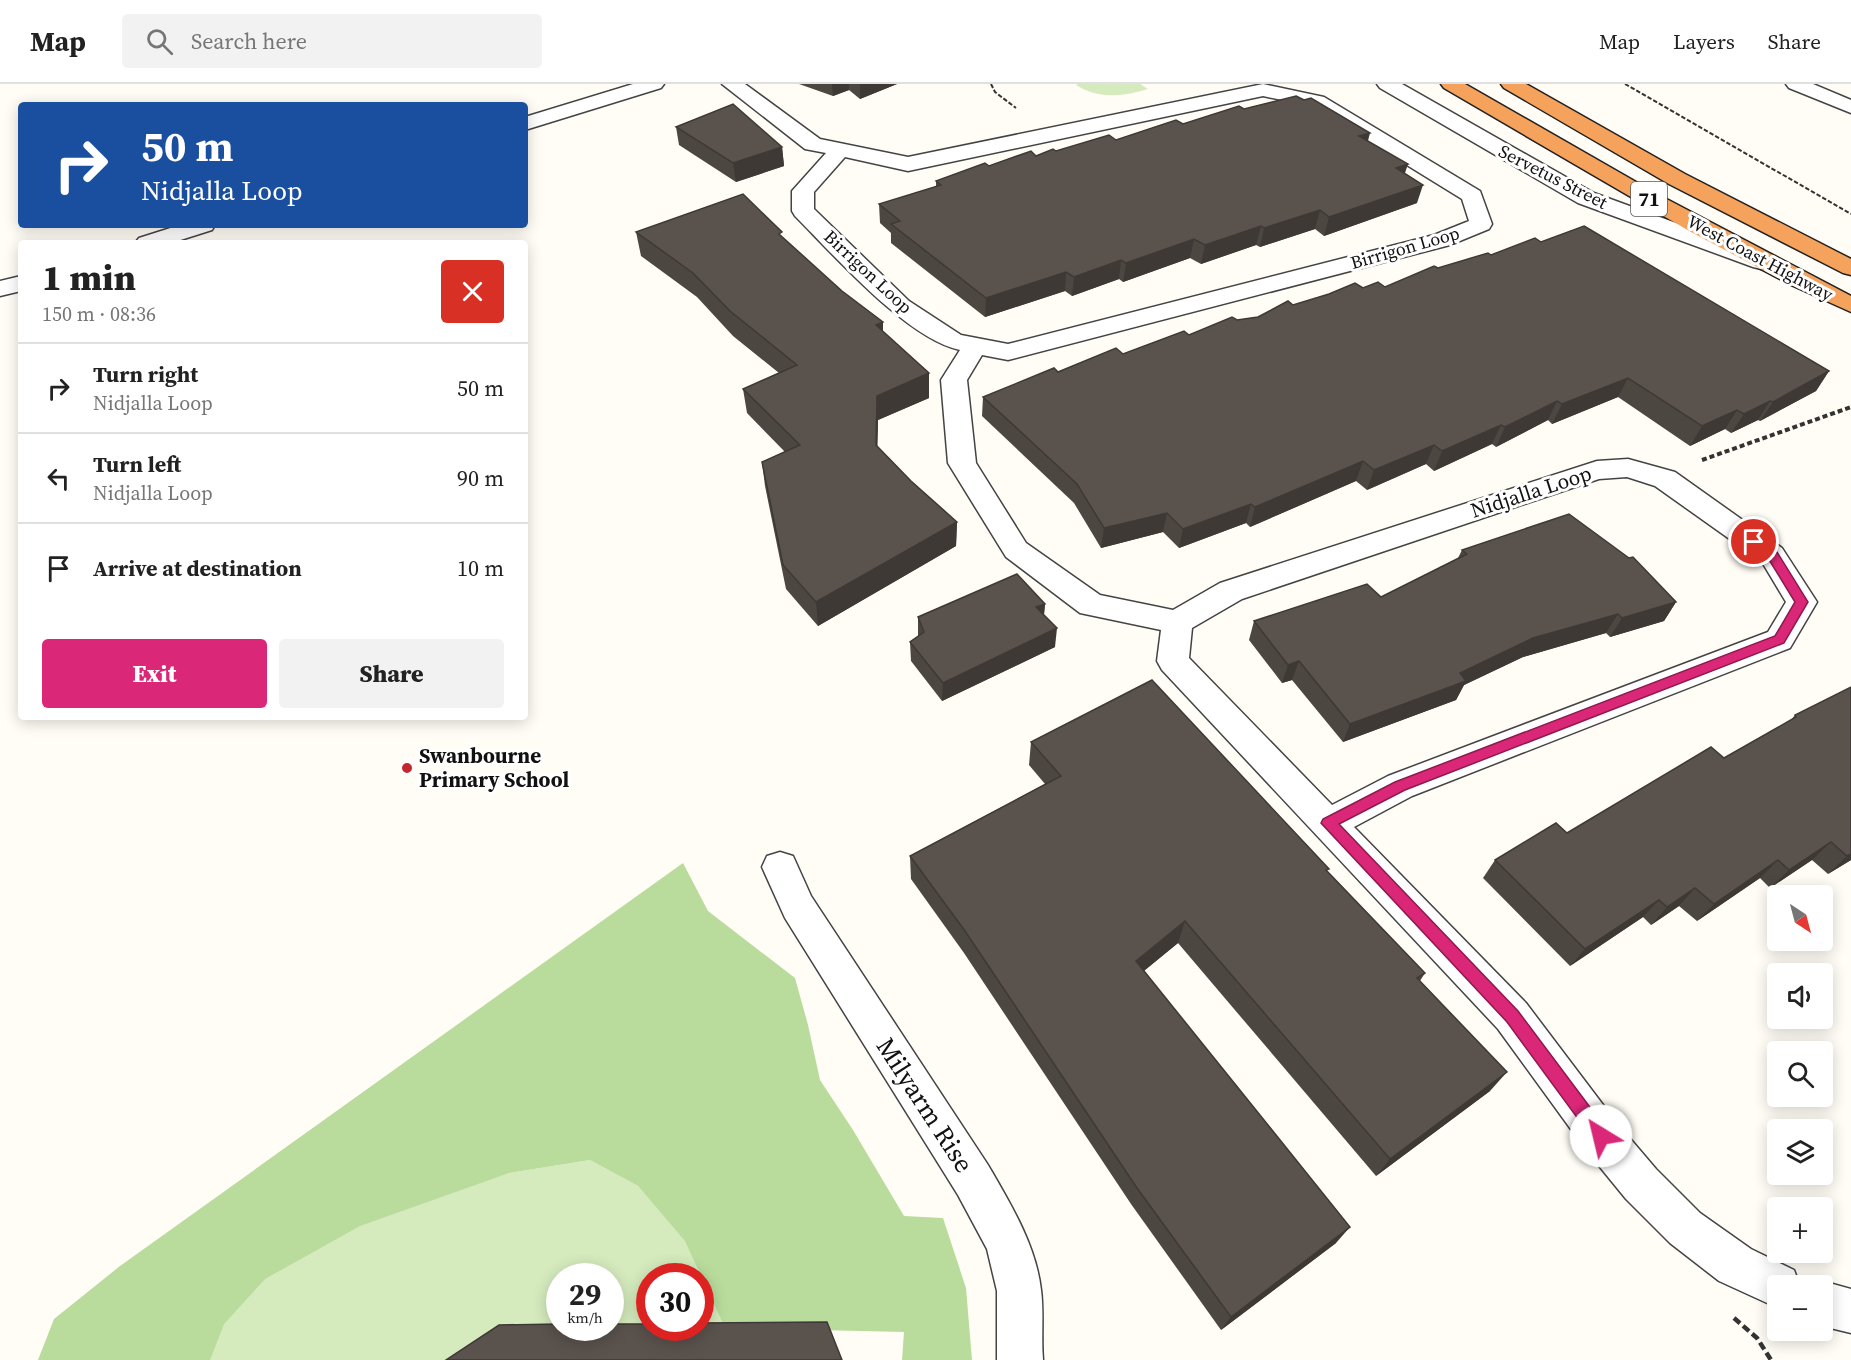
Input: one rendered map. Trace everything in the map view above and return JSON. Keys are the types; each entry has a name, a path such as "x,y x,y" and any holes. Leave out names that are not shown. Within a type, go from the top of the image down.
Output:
{"highway":[{"name":"West Coast Highway","path":"1451,84 1762,262 1851,305"},
{"name":"West Coast Highway","path":"1511,84 1677,179 1851,268"}],"street":[{"path":"528,123 654,84"},
{"name":"Birrigon Loop","path":"732,84 813,144 908,164 1263,90 1317,101 1453,184 1472,196 1481,224 1442,240 1008,352 953,340 900,306 802,211 802,191 840,150"},
{"name":"Servetus Street","path":"1386,84 1586,198 1762,262"},
{"path":"1796,84 1851,107"},
{"path":"156,240 194,228"},
{"path":"0,289 18,284"},
{"path":"975,345 954,380 962,463 1016,550 1091,605 1177,622 1173,661 1512,1016 1601,1136 1641,1184 1685,1228 1735,1265 1767,1281"},
{"name":"Nidjalla Loop","path":"1177,622 1231,591 1597,470 1628,468 1665,479 1772,555 1802,602 1779,640 1400,786 1329,823"},
{"name":"Milyarm Rise","path":"780,867 798,907 973,1180 995,1219 1010,1253 1018,1288 1020,1360"},
{"path":"1833,1306 1851,1311"}],"path":[{"path":"1625,84 1851,214"},
{"path":"1665,479 1678,468 1851,408"}],"green space":[{"path":"1140,84 1148,89 1129,94 1102,95 1084,90 1076,85"},
{"path":"683,863 708,911 795,978 820,1080 853,1130 904,1216 943,1218 966,1288 972,1360 902,1360 904,1332 725,1328 714,1304 714,1263 695,1263 685,1241 638,1186 590,1160 509,1173 360,1226 265,1279 224,1324 210,1360 38,1360 54,1319 120,1266"},
{"path":"590,1160 638,1186 686,1241 696,1263 636,1263 636,1326 624,1325 624,1263 546,1263 546,1324 515,1323 459,1360 147,1360 265,1264 336,1224 509,1173"},
{"path":"714,1303 725,1328 714,1328"}],"building":[{"path":"1296,96 1304,100 1311,98 1370,133 1359,136 1408,164 1396,168 1423,185 1329,217 1320,210 1264,228 1261,226 1205,245 1194,239 1126,263 1121,260 1074,277 1066,272 986,298 891,224 900,221 879,204 941,185 936,181 985,163 989,166 1031,151 1036,156 1053,149 1056,151 1109,135 1116,140 1176,120 1183,124 1239,106 1244,109"},
{"path":"733,104 782,147 733,163 676,127"},
{"path":"743,194 782,232 779,234 842,291 883,322 876,325 929,373 877,396 876,445 911,481 957,522 816,602 783,565 762,462 800,445 743,389 797,365 730,311 693,273 636,232"},
{"path":"1584,226 1829,371 1773,402 1770,401 1744,414 1737,410 1702,426 1628,378 1562,404 1557,401 1505,427 1501,425 1442,451 1434,445 1374,470 1363,461 1255,507 1251,504 1183,529 1167,513 1104,528 1077,484 983,397 1054,368 1058,372 1116,348 1123,354 1184,331 1189,335 1232,317 1237,320 1258,317 1288,301 1293,305 1355,283 1363,288 1378,282 1385,287 1434,266 1438,268 1488,253 1491,255 1535,238 1541,242"},
{"path":"1569,514 1629,558 1633,557 1676,602 1622,618 1618,614 1533,638 1460,673 1466,681 1350,724 1299,661 1288,665 1254,621 1367,584 1381,597 1467,554 1462,550"},
{"path":"1017,574 1045,604 1036,607 1057,628 943,683 910,642 924,632 918,617"},
{"path":"1152,680 1329,869 1326,870 1425,973 1417,978 1507,1072 1390,1159 1185,921 1136,961 1350,1227 1231,1317 1137,1188 965,931 910,856 1061,776 1031,742"},
{"path":"1851,687 1851,854 1847,856 1831,842 1789,870 1778,860 1714,904 1695,888 1667,907 1659,900 1585,949 1495,860 1556,823 1567,833 1711,747 1724,758 1796,717 1795,715"},
{"path":"827,1322 842,1360 446,1360 499,1325 546,1324 546,1341 624,1341 624,1324 636,1324 636,1341 714,1341 714,1323"}],"place":[{"name":"Swanbourne Primary School","path":"407,768"}],"route":[{"path":"1601,1136 1512,1016 1329,823 1400,786 1779,640 1802,602 1772,555 1754,542"}]}
